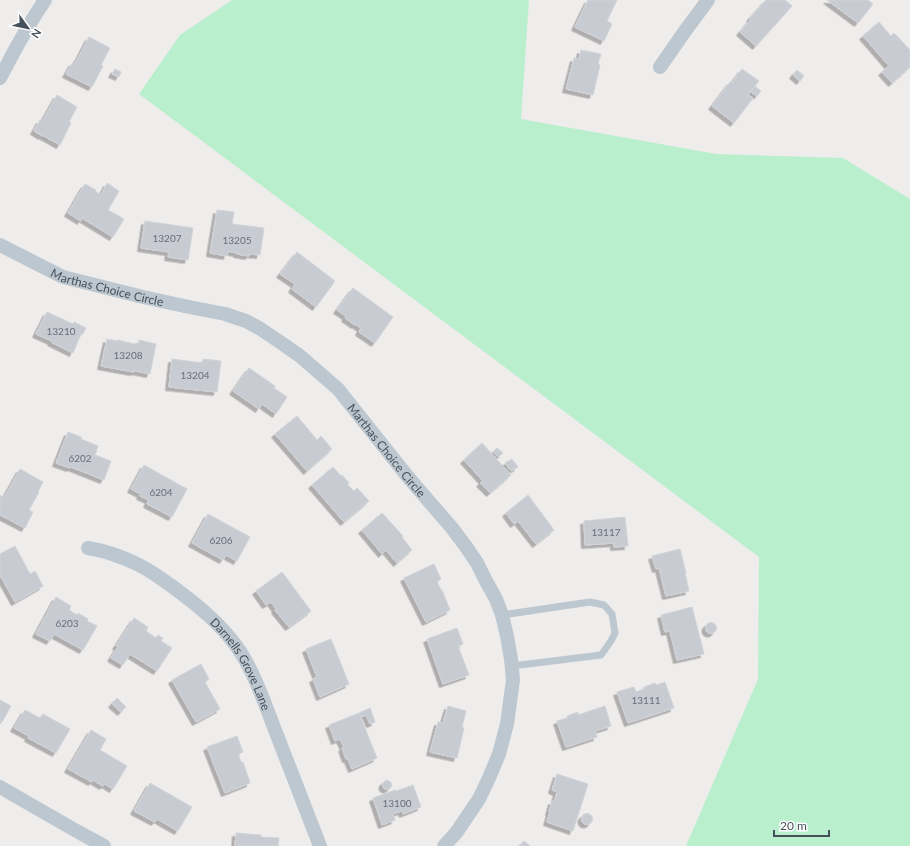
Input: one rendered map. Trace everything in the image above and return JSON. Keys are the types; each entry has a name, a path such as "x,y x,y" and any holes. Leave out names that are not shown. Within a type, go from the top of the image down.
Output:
{"street":[{"path":"0,78 14,49 45,0"},
{"path":"660,67 708,0"},
{"name":"Marthas Choice Circle","path":"0,245 63,277 144,297 225,314 246,321 259,328 300,356 338,389 408,477 452,528 477,563 496,600 502,615 507,636 513,680 507,724 499,754 479,798 456,833 444,846"},
{"name":"Darnells Grove Lane","path":"88,548 100,550 123,558 159,577 200,607 220,626 238,647 266,707 320,846"},
{"path":"0,787 104,846"}],"lane":[{"path":"502,615 590,602 604,605 612,614 615,633 601,655 512,666"}],"green space":[{"path":"232,0 529,0 521,119 716,154 843,158 910,199 910,846 686,846 758,679 759,557 139,94 180,35"}],"building":[{"path":"588,0 617,0 607,21 612,24 604,41 575,27"},
{"path":"766,0 785,0 792,6 756,46 740,32"},
{"path":"827,0 868,0 873,4 858,23"},
{"path":"879,22 891,36 894,33 910,50 910,67 892,83 882,72 889,66 863,36"},
{"path":"89,37 110,48 92,87 66,74 73,62 75,64"},
{"path":"581,50 601,54 593,95 566,89 574,58 579,59"},
{"path":"115,69 121,72 119,77 112,74"},
{"path":"742,69 759,81 748,95 753,98 734,123 712,106"},
{"path":"797,70 804,76 800,81 793,75"},
{"path":"755,86 761,91 757,96 751,92"},
{"path":"57,95 77,107 60,145 34,131 40,120 42,122"},
{"path":"107,183 119,191 108,210 124,219 113,237 82,218 81,221 68,213 85,184 96,190 95,191 101,195"},
{"path":"217,210 234,212 232,224 264,228 260,255 249,254 249,256 228,251 227,256 210,253"},
{"path":"145,221 193,228 188,260 168,257 169,252 141,248"},
{"path":"297,252 335,281 316,307 292,289 295,284 280,274"},
{"path":"353,288 393,317 375,343 359,332 361,328 345,318 346,316 337,310"},
{"path":"47,312 73,324 74,322 86,328 82,335 81,334 73,353 36,334"},
{"path":"107,339 138,345 139,340 156,344 150,374 101,366"},
{"path":"172,359 202,363 203,359 221,361 217,392 169,387"},
{"path":"249,368 275,386 274,388 287,397 276,414 262,404 259,409 233,391"},
{"path":"297,416 317,440 321,436 332,449 307,471 275,434"},
{"path":"68,432 98,446 95,455 111,461 104,480 71,467 70,468 56,463"},
{"path":"482,443 511,475 490,493 480,483 483,481 464,460"},
{"path":"497,448 503,453 498,457 493,452"},
{"path":"512,459 518,467 511,471 505,463"},
{"path":"144,465 187,489 172,517 147,504 149,500 140,496 141,494 131,489"},
{"path":"333,467 349,483 347,484 354,491 357,488 369,501 344,522 312,485"},
{"path":"20,469 43,482 29,510 33,512 25,528 0,515 0,495 4,498"},
{"path":"528,495 554,530 536,544 518,521 514,524 506,513"},
{"path":"382,513 403,536 402,537 412,550 397,563 386,550 382,554 362,530"},
{"path":"208,514 250,537 237,561 226,555 223,560 192,543"},
{"path":"625,517 628,546 614,547 614,543 585,545 584,521"},
{"path":"15,546 30,574 35,571 43,586 15,602 0,575 0,554"},
{"path":"680,549 689,591 666,596 659,568 656,569 652,556"},
{"path":"434,564 441,579 437,582 450,610 426,622 404,578"},
{"path":"282,572 311,611 289,627 275,610 276,609 271,602 266,605 256,591"},
{"path":"56,597 71,606 69,610 77,615 78,613 88,619 87,621 97,626 83,650 54,634 50,641 36,634"},
{"path":"692,607 704,654 677,660 670,631 665,632 661,615"},
{"path":"134,618 148,627 146,631 156,638 158,635 163,638 161,641 172,648 157,671 130,654 123,665 111,658 118,647 116,646"},
{"path":"709,623 713,623 715,624 715,632 709,633 706,630 706,626"},
{"path":"457,628 463,644 458,646 469,675 443,684 427,639"},
{"path":"331,639 349,684 320,697 313,679 317,677 306,649"},
{"path":"201,664 209,679 205,682 220,709 196,722 172,680"},
{"path":"665,682 674,708 628,723 617,692 634,687 636,692 655,683 656,685"},
{"path":"117,698 126,707 121,712 112,704"},
{"path":"0,700 11,706 2,722 0,721"},
{"path":"448,706 466,711 462,727 464,728 457,758 430,752 438,722 443,723"},
{"path":"605,706 611,726 595,731 597,737 566,747 557,721 568,718 567,716 578,712 578,715"},
{"path":"370,708 375,722 370,724 366,715 361,717 359,713"},
{"path":"25,710 40,718 43,714 70,729 56,753 28,738 29,736 14,728"},
{"path":"359,713 377,758 352,769 348,759 346,759 342,748 344,747 340,739 335,741 329,725"},
{"path":"91,730 106,739 100,750 127,766 113,789 105,784 103,786 93,780 92,782 68,769"},
{"path":"237,736 243,752 238,754 241,762 243,762 250,783 225,793 207,747"},
{"path":"557,774 588,784 573,831 547,822 552,801 554,802 557,792 552,790"},
{"path":"387,780 392,785 387,790 382,785"},
{"path":"150,783 192,807 178,831 157,819 155,822 134,811"},
{"path":"413,785 421,807 403,814 402,811 393,814 395,820 382,825 373,798"},
{"path":"585,814 589,814 591,815 591,823 585,824 582,821 582,817"},
{"path":"236,833 279,838 278,846 235,846"},
{"path":"524,841 530,846 519,846"}]}
